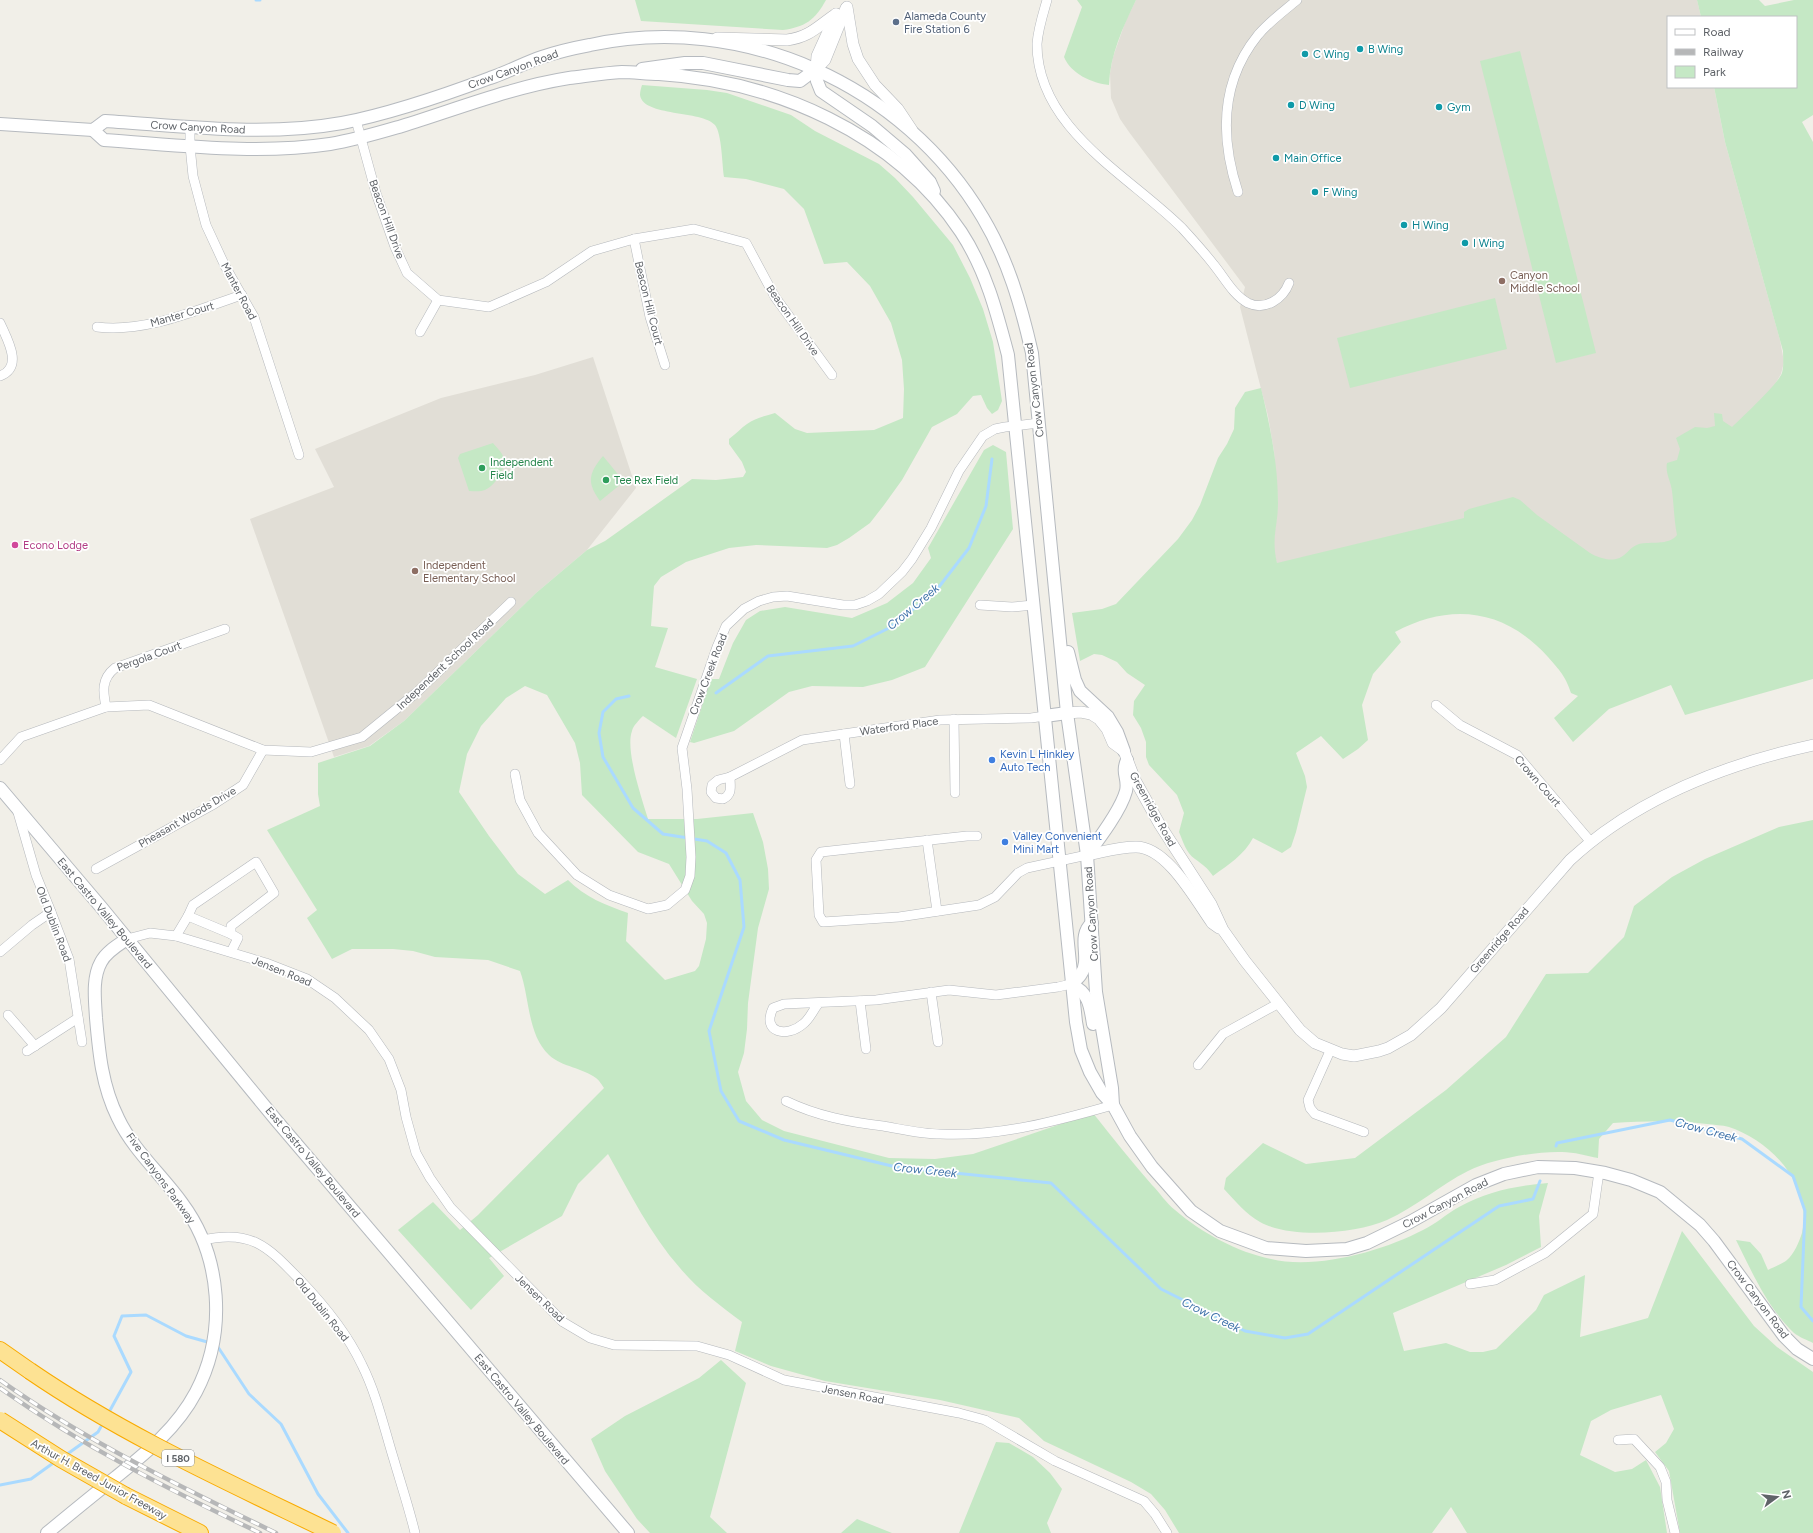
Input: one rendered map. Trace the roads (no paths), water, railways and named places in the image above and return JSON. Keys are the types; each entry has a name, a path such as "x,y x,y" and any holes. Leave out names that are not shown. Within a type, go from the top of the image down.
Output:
{"highway":[{"name":"I 580","path":"0,1350 94,1412 143,1440 334,1533"},
{"name":"Arthur H. Breed Junior Freeway","path":"0,1420 42,1448 126,1496 200,1533"}],"main road":[{"name":"Crow Canyon Road","path":"92,130 106,121 280,130 322,126 356,120 414,104 491,78 544,56 592,44 638,39 694,38 756,48 787,57 816,69 873,101 916,135 941,160 973,202 999,248 1012,278 1021,307 1032,353 1067,713 1087,855 1096,992 1112,1088 1113,1105"},
{"path":"623,72 660,66 703,63 788,80 800,81 816,69"},
{"path":"816,69 817,81 821,91 872,126 905,154 930,182 940,204"},
{"name":"Crow Canyon Road","path":"0,124 92,130 104,140 190,146 277,149 320,146 360,138 537,84 569,78 623,72 712,80 771,95 837,122 886,153 907,171 940,204 961,232 971,249 993,301 1008,355 1060,862 1073,1004 1082,1050 1090,1072 1102,1093 1113,1105 1130,1136 1152,1167 1191,1211 1220,1231 1266,1248 1326,1251 1346,1249 1367,1243 1410,1222 1476,1184 1504,1174 1538,1167 1575,1168 1631,1180 1660,1192 1696,1220 1714,1241 1784,1336 1797,1349 1813,1359"},
{"path":"1059,622 1067,643 1075,680 1080,691 1108,717 1120,739 1126,755 1124,773 1126,784 1124,796 1098,840 1087,855"},
{"path":"1045,716 1067,713"},
{"name":"East Castro Valley Boulevard","path":"0,788 127,938 276,1120 628,1533"},
{"path":"1092,923 1086,928 1084,936 1085,963 1081,974 1072,984 1081,988 1086,995 1096,1036 1108,1064"},
{"name":"Five Canyons Parkway","path":"47,1533 156,1444 176,1423 192,1399 208,1362 215,1326 215,1288 203,1240 183,1204 135,1145 118,1119 107,1092 99,1059 94,988 100,963 107,954 127,938"}],"street":[{"path":"1047,0 1037,42 1040,68 1054,103 1072,128 1103,161 1182,229 1236,292 1248,303 1263,305 1273,302 1281,297 1289,283"},
{"path":"1238,192 1231,171 1226,142 1227,108 1235,77 1242,61 1258,35 1275,18 1297,0"},
{"path":"694,38 787,40 798,38 815,31 836,14 846,2"},
{"path":"816,69 825,60 846,2"},
{"path":"846,2 853,44 858,60 875,85 898,109 916,135"},
{"path":"816,69 817,56 836,14"},
{"name":"Beacon Hill Drive","path":"356,120 381,206 401,260 407,273 438,300 489,307 546,282 592,252 634,239 694,229 746,243 775,297 832,375"},
{"name":"Manter Road","path":"190,126 193,176 206,225 225,266 254,316 299,455"},
{"name":"Beacon Hill Court","path":"634,239 650,317 665,366"},
{"name":"Manter Court","path":"97,327 115,329 159,322 242,295"},
{"path":"420,332 438,300"},
{"path":"0,323 13,360 10,370 0,376"},
{"name":"Crow Creek Road","path":"515,774 520,800 538,833 577,875 609,895 648,909 667,905 685,890 690,876 691,857 689,814 682,748 716,647 726,626 744,609 759,601 773,597 787,596 849,605 867,601 879,594 902,572 912,559 931,528 959,471 983,436 995,429 1039,423"},
{"name":"Independent School Road","path":"0,760 21,737 106,707 149,705 263,750 312,752 362,737 416,693 511,602"},
{"path":"980,605 1012,607 1034,605"},
{"name":"Pergola Court","path":"106,707 104,685 106,676 115,668 225,629"},
{"name":"Crown Court","path":"1436,705 1460,725 1517,755 1590,842"},
{"name":"Greenridge Road","path":"1067,713 1082,712 1091,714 1099,719 1107,729 1113,743 1126,755 1135,780 1146,802 1211,904 1223,930 1245,961 1300,1030 1315,1043 1330,1051 1354,1056 1388,1048 1411,1035 1441,1008 1548,883 1590,842 1631,814 1695,782 1758,758 1813,745"},
{"name":"Waterford Place","path":"730,777 802,740 940,720 1031,718 1045,716"},
{"name":"Waterford Place","path":"954,719 956,793"},
{"name":"Waterford Place","path":"844,734 850,784"},
{"name":"Pheasant Woods Drive","path":"96,869 214,804 242,785 263,750"},
{"name":"Old Dublin Road","path":"17,808 36,876 69,959 82,1042"},
{"path":"977,836 821,852 816,860 819,914 823,922 899,918 979,905 988,902 1002,891 1018,873 1027,868 1087,855"},
{"path":"927,840 937,911"},
{"name":"Greenridge Road","path":"1087,855 1137,847 1160,855 1171,866 1212,922 1223,930"},
{"path":"176,936 193,905 256,862 274,893 230,926 231,934"},
{"path":"0,952 32,925 51,912"},
{"path":"188,916 238,938 231,952"},
{"name":"Jensen Road","path":"127,938 150,934 176,936 266,963 307,979 335,998 368,1030 389,1059 401,1090 406,1117 416,1154 430,1178 451,1208 563,1322 590,1338 614,1344 697,1346 729,1356 784,1380 959,1413 985,1420 1055,1461 1144,1501 1156,1514 1167,1533"},
{"path":"818,1004 802,1025 788,1032 779,1032 770,1022 770,1014 773,1008 777,1005 876,1000 931,992 964,991 996,995 1072,984"},
{"path":"931,992 938,1042"},
{"path":"860,1001 866,1049"},
{"path":"1198,1065 1223,1034 1279,1003"},
{"path":"8,1015 31,1049 78,1018"},
{"path":"1330,1051 1308,1100 1310,1108 1315,1114 1364,1132"},
{"path":"786,1101 803,1109 862,1124 939,1134 988,1132 1048,1123 1113,1105"},
{"path":"1470,1284 1495,1280 1545,1253 1593,1214 1599,1172"},
{"name":"Old Dublin Road","path":"203,1240 236,1236 255,1241 267,1248 306,1286 335,1321 350,1342 368,1378 379,1408 415,1533"},
{"path":"1618,1440 1634,1439 1660,1468 1666,1482 1667,1500 1675,1533"}],"waterway":[{"name":"Crow Creek","path":"716,693 768,656 853,646 889,628 935,592 969,548 986,506 992,459"},
{"name":"Crow Creek","path":"629,696 616,699 603,712 599,733 603,757 633,808 663,834 707,841 726,853 740,880 744,927 709,1031 721,1091 739,1121 784,1140 896,1167 1051,1183 1161,1289 1245,1331 1285,1338 1308,1334 1499,1206 1533,1199 1540,1181"},
{"name":"Crow Creek","path":"1556,1146 1557,1143 1670,1120 1742,1139 1793,1176 1805,1211 1801,1307 1813,1321"},
{"path":"108,1414 131,1372 114,1336 122,1316 146,1315 186,1336 211,1343"},
{"path":"216,1344 249,1394 281,1424 318,1494 348,1533"},
{"path":"66,1455 98,1432 103,1423"},
{"path":"0,1485 31,1479 56,1461"}],"railway":[{"path":"0,1380 66,1423 100,1443 276,1533"},
{"path":"0,1388 63,1429 127,1466 160,1484 260,1533"}],"place":[{"name":"Alameda County Fire Station 6","path":"896,22"},
{"name":"B Wing","path":"1360,49"},
{"name":"C Wing","path":"1305,54"},
{"name":"D Wing","path":"1291,105"},
{"name":"Gym","path":"1439,107"},
{"name":"Main Office","path":"1276,158"},
{"name":"F Wing","path":"1315,192"},
{"name":"H Wing","path":"1404,225"},
{"name":"I Wing","path":"1465,243"},
{"name":"Canyon Middle School","path":"1502,281"},
{"name":"Independent Field","path":"482,468"},
{"name":"Tee Rex Field","path":"606,480"},
{"name":"Econo Lodge","path":"15,545"},
{"name":"Independent Elementary School","path":"415,571"},
{"name":"Kevin L Hinkley Auto Tech","path":"992,760"},
{"name":"Valley Convenient Mini Mart","path":"1005,842"}]}
